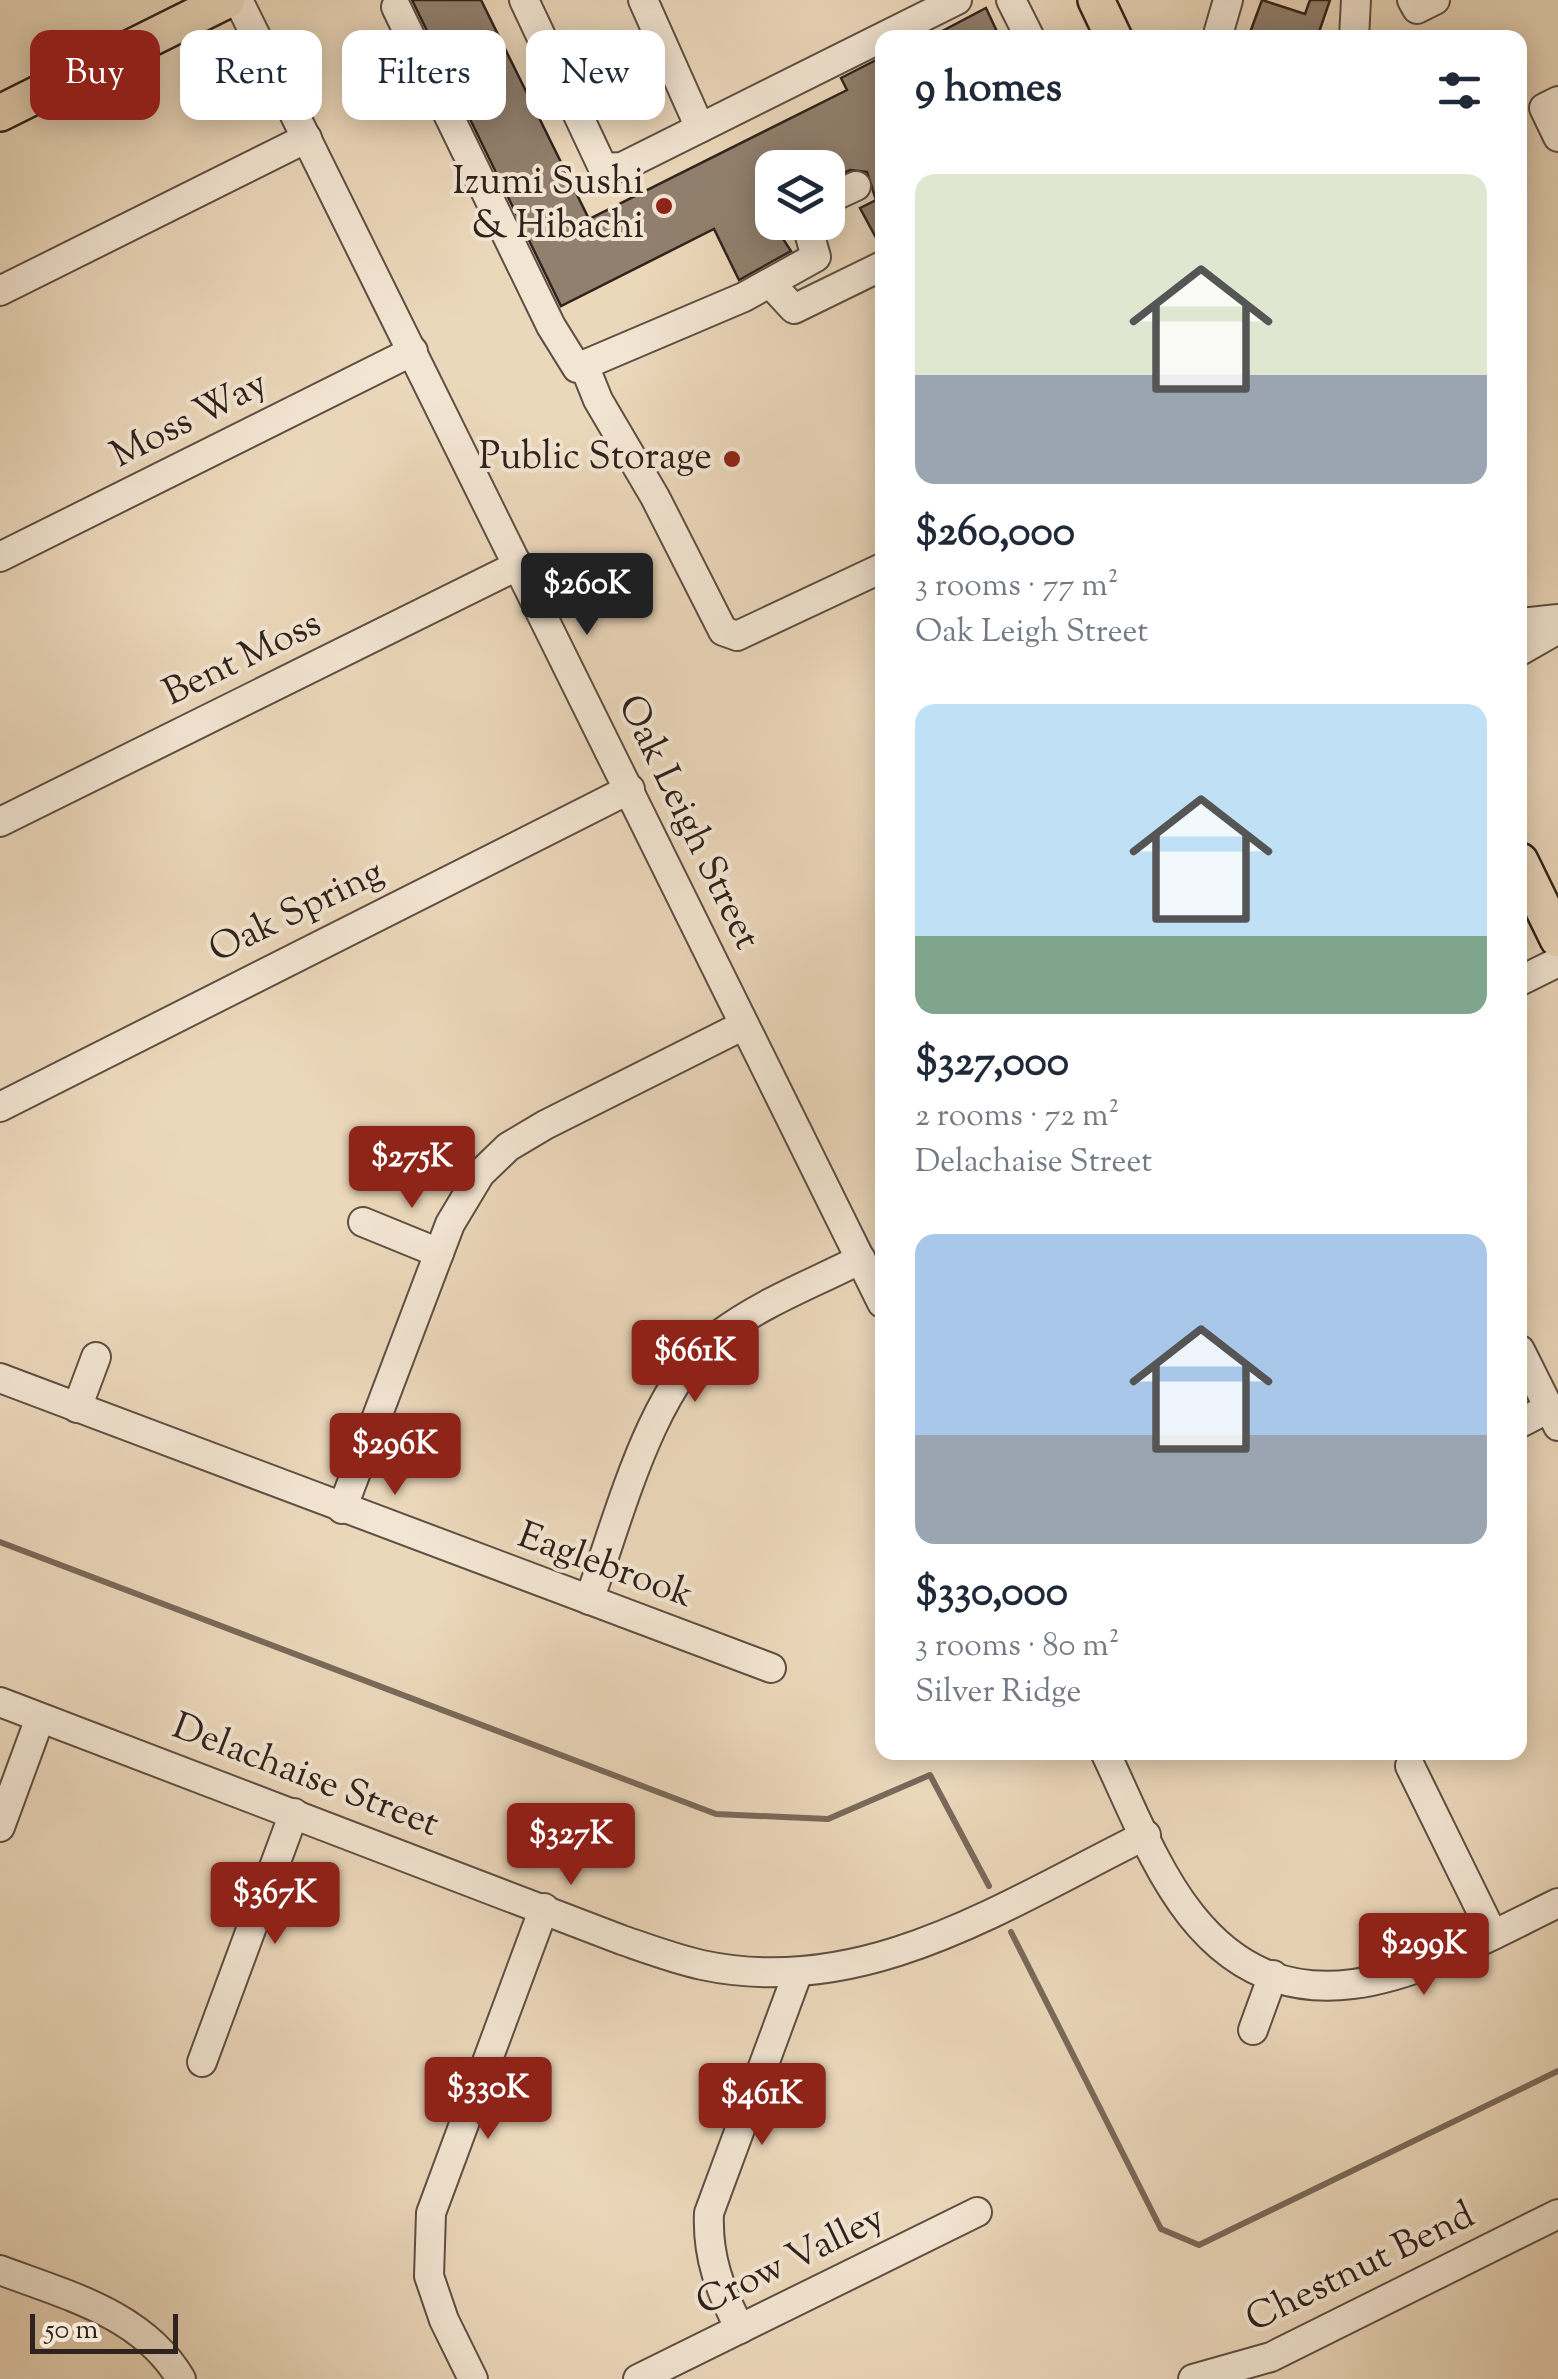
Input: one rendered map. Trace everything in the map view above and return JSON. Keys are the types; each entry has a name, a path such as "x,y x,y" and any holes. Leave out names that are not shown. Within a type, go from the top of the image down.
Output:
{"main road":[{"path":"0,114 227,0"},
{"path":"1096,0 1110,30"},
{"path":"1530,904 1558,938"}],"street":[{"name":"Oak Leigh Street","path":"238,0 875,1288"},
{"path":"524,0 603,168 622,167 875,41"},
{"path":"642,0 700,128"},
{"path":"897,30 957,0"},
{"path":"1011,0 1026,30"},
{"path":"1219,30 1228,0"},
{"path":"1354,30 1356,0"},
{"path":"1412,0 1416,10 1435,0"},
{"path":"396,4 551,326 578,368 770,282 816,257 811,240"},
{"path":"1551,105 1558,138"},
{"path":"0,292 307,138"},
{"path":"845,191 856,186"},
{"path":"770,282 794,309 875,269"},
{"name":"Moss Way","path":"0,557 413,351"},
{"path":"584,364 598,400 656,497 724,630 737,636 875,571"},
{"name":"Bent Moss","path":"0,822 519,565"},
{"path":"1527,622 1558,619"},
{"path":"1527,647 1558,629"},
{"name":"Oak Spring","path":"0,1106 630,789"},
{"path":"1527,977 1558,962"},
{"path":"342,1509 439,1253 468,1190 508,1147 744,1025"},
{"path":"363,1222 439,1253"},
{"path":"589,1600 658,1415 689,1363 718,1335 751,1314 861,1259"},
{"path":"77,1408 96,1357"},
{"path":"1527,1364 1554,1417 1527,1422"},
{"name":"Eaglebrook","path":"0,1378 771,1668"},
{"name":"Delachaise Street","path":"0,1702 622,1940 702,1965 798,1972 837,1969 908,1951 1146,1835"},
{"path":"0,1827 40,1718"},
{"path":"1109,1760 1189,1912 1212,1940 1242,1962 1273,1975 1323,1987 1382,1982 1558,1903"},
{"path":"1410,1766 1493,1935"},
{"path":"202,2062 294,1813"},
{"path":"473,2379 444,2320 429,2276 431,2212 544,1908"},
{"path":"740,2329 717,2283 708,2241 709,2213 798,1972"},
{"path":"1253,2030 1273,1975"},
{"name":"Crow Valley","path":"638,2379 976,2212"},
{"name":"Chestnut Bend","path":"1193,2379 1271,2357 1558,2214"},
{"path":"0,2270 117,2317 149,2340 181,2379"}],"building":[{"path":"412,0 481,0 496,30 427,30"},
{"path":"1262,0 1305,14 1310,0 1330,0 1320,30 1251,30"},
{"path":"986,8 996,30 944,30"},
{"path":"506,51 526,91 526,120 540,120 589,219 847,90 841,78 875,61 875,197 867,172 845,172 845,150 755,150 755,240 784,240 791,251 739,280 714,229 561,306 470,120 506,120"},
{"path":"875,200 875,236 860,208"}],"waterway":[{"path":"0,1542 716,1814 828,1819 930,1775 989,1886"},
{"path":"1011,1932 1161,2229 1199,2245 1558,2071"}],"place":[{"name":"Izumi Sushi & Hibachi","path":"664,206"},
{"name":"Public Storage","path":"732,459"}]}
